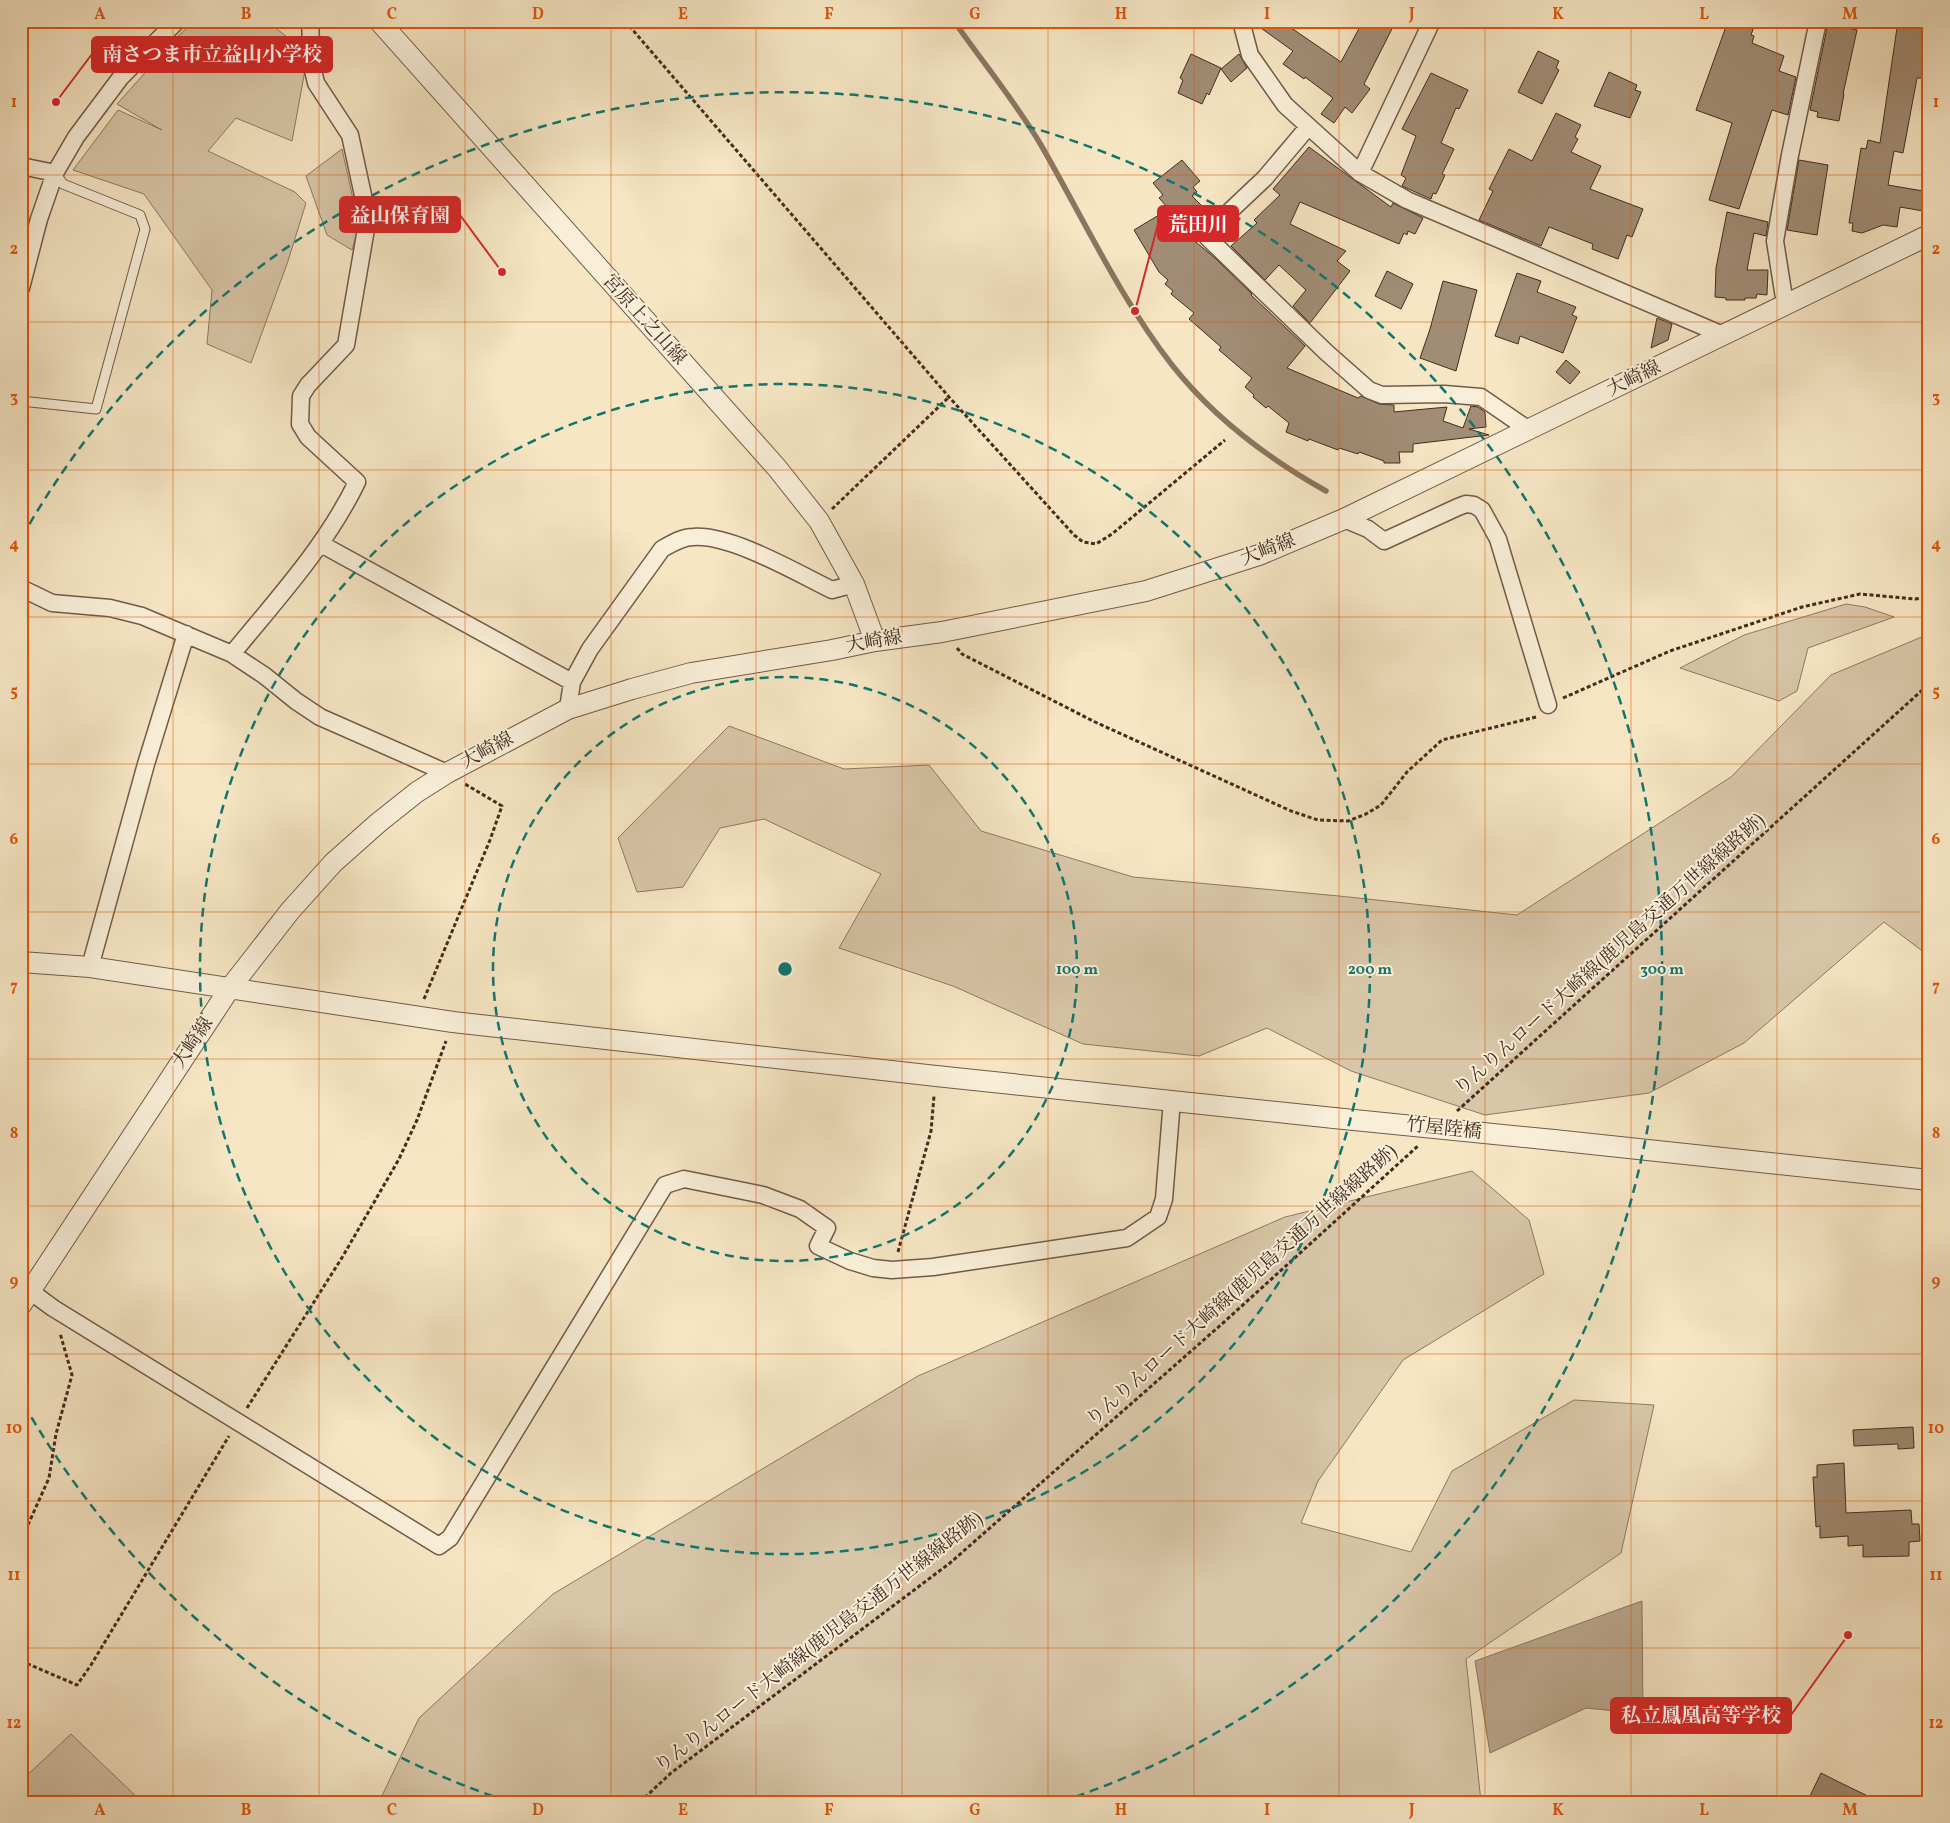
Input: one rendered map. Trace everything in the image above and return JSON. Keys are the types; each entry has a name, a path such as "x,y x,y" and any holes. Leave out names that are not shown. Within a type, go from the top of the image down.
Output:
{"street":[{"path":"21,288 39,219 55,174 76,137 121,77 177,21"},
{"path":"232,654 321,544 345,507 357,482 308,437 300,424 301,396 308,385 346,345 366,229 364,200 350,135 316,84 312,66 310,21"},
{"name":"宮原上之山線","path":"379,21 777,468 819,521 854,584 875,641"},
{"path":"1241,21 1250,55 1285,104 1360,173 1407,200 1723,336"},
{"path":"1360,173 1432,21"},
{"path":"1785,304 1775,241 1790,155 1818,21"},
{"path":"1308,127 1265,178 1206,237 1326,352 1369,390 1382,395 1444,394 1481,397 1529,430"},
{"path":"21,166 55,174"},
{"name":"大崎線","path":"26,1298 230,988 290,911 333,863 378,823 446,773 568,709 691,673 875,641 942,632 1146,591 1259,555 1344,519 1929,235"},
{"path":"1344,519 1368,529 1384,541 1466,504 1474,505 1482,510 1498,539 1548,705"},
{"path":"568,709 572,682 590,649 662,549 675,542 694,537 722,540 754,552 832,590 854,584"},
{"path":"321,544 572,682"},
{"path":"21,588 52,603 110,608 142,616 232,654 320,717 446,773"},
{"path":"90,967 146,764 186,634"},
{"name":"竹屋陸橋","path":"21,962 90,967 417,1015 453,1022 936,1076 1929,1180"},
{"path":"26,1298 53,1308 439,1546 450,1538 665,1185 684,1179 737,1188 800,1209 827,1228 818,1246 850,1261 873,1268 892,1270 933,1268 1127,1238 1158,1217 1164,1199 1172,1100"}],"lane":[{"path":"21,401 96,409 145,229 140,215 63,184 55,174"}],"path":[{"path":"625,21 949,398 1074,535 1083,542 1096,544 1112,534 1225,440"},
{"path":"1923,362 1929,377"},
{"path":"819,521 949,398"},
{"path":"942,632 962,654 1095,722 1291,811 1318,820 1348,822 1381,805 1408,772 1442,740 1544,716 1548,705 1670,651 1802,607 1860,594 1915,598 1929,597"},
{"name":"りんりんロード大崎線(鹿児島交通万世線線路跡)","path":"1452,1116 1929,684"},
{"path":"417,1015 490,840 502,806 446,773"},
{"path":"21,1661 76,1685 91,1665 238,1421 344,1256 399,1159 417,1120 453,1022"},
{"path":"892,1270 931,1131 936,1076"},
{"name":"りんりんロード大崎線(鹿児島交通万世線線路跡)","path":"640,1802 672,1773 950,1562 1223,1323 1423,1142"},
{"path":"21,1536 49,1478 56,1434 72,1375 53,1308"}],"shaded area":[{"path":"195,21 267,21 308,54 292,141 236,118 208,151 295,192 306,203 288,261 251,363 207,344 212,290 144,194 73,170 118,110 162,130 117,104 178,36"},
{"path":"342,149 359,226 352,250 327,235 306,176"},
{"path":"1846,604 1865,607 1894,617 1808,648 1797,691 1779,701 1680,668 1744,635"},
{"path":"1929,632 1929,956 1884,922 1744,1043 1649,1093 1485,1115 1351,1071 1267,1028 1199,1056 1083,1044 953,986 839,948 881,874 764,819 720,828 683,887 637,892 618,838 729,726 844,769 929,765 981,831 1133,877 1517,915 1731,777 1831,675 1924,636"},
{"path":"1472,1171 1529,1220 1544,1274 1403,1360 1318,1481 1301,1523 1411,1552 1452,1471 1574,1400 1654,1405 1621,1553 1466,1659 1481,1802 379,1802 419,1718 553,1594 918,1376 1285,1217"},
{"path":"1642,1601 1643,1717 1635,1713 1586,1708 1490,1753 1475,1661"},
{"path":"71,1734 142,1802 21,1802 21,1781"}],"building":[{"path":"1251,21 1281,21 1341,62 1363,21 1396,21 1364,84 1370,89 1352,113 1345,107 1334,123 1321,114 1333,98 1305,77 1304,79 1283,64 1293,51"},
{"path":"1728,21 1756,21 1751,35 1754,36 1752,43 1784,56 1779,71 1796,77 1788,115 1772,110 1739,209 1709,200 1732,123 1696,110"},
{"path":"1898,21 1929,25 1929,70 1925,69 1923,78 1917,78 1903,153 1894,151 1888,185 1929,192 1929,212 1900,207 1897,227 1883,225 1862,233 1852,231 1853,223 1849,223 1861,148 1866,149 1868,140 1880,143"},
{"path":"1828,23 1857,30 1839,121 1817,117 1818,112 1810,110"},
{"path":"1538,51 1559,61 1556,68 1559,70 1542,104 1518,92"},
{"path":"1191,54 1221,68 1209,95 1207,93 1202,104 1178,93 1183,80 1180,78"},
{"path":"1239,54 1247,68 1231,82 1221,69"},
{"path":"1609,72 1637,85 1635,90 1641,92 1630,118 1594,106"},
{"path":"1431,73 1468,90 1459,109 1456,108 1441,143 1454,149 1442,174 1445,175 1436,194 1433,193 1431,199 1402,186 1406,178 1401,175 1416,136 1402,129"},
{"path":"1556,113 1581,125 1575,137 1578,139 1571,152 1601,166 1590,189 1643,209 1632,237 1627,235 1618,259 1592,249 1593,244 1549,227 1541,246 1479,220 1493,191 1489,189 1509,149 1532,161"},
{"path":"1309,147 1391,207 1393,203 1423,218 1415,234 1408,231 1407,235 1404,233 1399,244 1300,202 1290,224 1346,251 1337,261 1350,271 1310,323 1293,306 1306,290 1279,265 1265,280 1231,246 1257,223 1254,220 1280,195 1273,189"},
{"path":"1182,160 1200,181 1193,187 1197,192 1192,196 1212,216 1191,238 1215,258 1305,346 1287,368 1358,398 1361,396 1379,404 1394,405 1394,412 1447,407 1443,421 1463,428 1471,406 1478,407 1485,412 1486,427 1469,429 1489,435 1413,444 1413,452 1399,452 1400,463 1384,463 1384,461 1359,452 1358,454 1339,448 1338,450 1286,432 1289,423 1268,406 1266,408 1245,387 1252,378 1219,350 1221,347 1189,319 1194,313 1171,294 1173,291 1165,284 1168,280 1159,272 1134,230 1169,209 1159,198 1163,195 1153,183"},
{"path":"1799,160 1828,165 1817,235 1787,230"},
{"path":"1727,212 1768,222 1766,236 1754,233 1747,270 1768,270 1767,295 1757,294 1756,298 1745,298 1745,300 1726,300 1726,298 1715,297 1716,268"},
{"path":"1387,271 1413,284 1401,309 1375,296"},
{"path":"1517,273 1541,281 1537,292 1576,307 1572,315 1577,317 1563,353 1520,336 1518,344 1495,336"},
{"path":"1443,281 1477,290 1456,371 1420,358"},
{"path":"1657,318 1672,324 1668,340 1651,348"},
{"path":"1566,360 1580,372 1570,384 1556,372"},
{"path":"1913,1427 1914,1448 1898,1449 1898,1444 1854,1446 1853,1430"},
{"path":"1844,1463 1846,1513 1911,1510 1912,1524 1919,1524 1920,1541 1909,1542 1909,1556 1863,1557 1863,1545 1848,1546 1848,1536 1820,1538 1820,1526 1816,1527 1813,1477 1817,1477 1817,1465"},
{"path":"1821,1773 1880,1802 1817,1802 1809,1798"}],"waterway":[{"path":"954,21 1031,129 1119,285 1172,365 1205,402 1243,436 1305,479 1326,491"}],"place":[{"name":"南さつま市立益山小学校","path":"56,102"},
{"name":"益山保育園","path":"502,272"},
{"name":"荒田川","path":"1135,311"},
{"name":"私立鳳凰高等学校","path":"1848,1635"}]}
